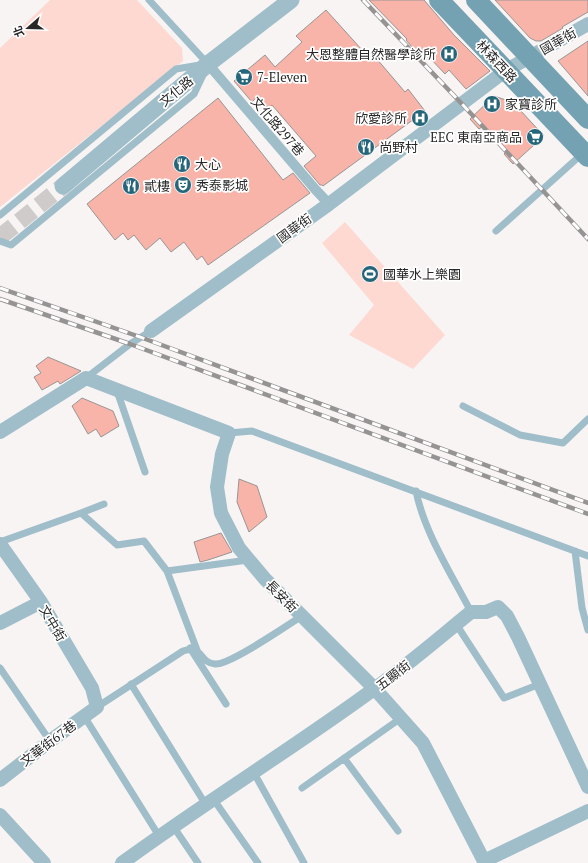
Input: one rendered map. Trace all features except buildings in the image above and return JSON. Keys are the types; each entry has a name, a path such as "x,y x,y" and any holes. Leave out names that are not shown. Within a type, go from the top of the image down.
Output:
{"main road":[{"name":"林森西路","path":"439,0 586,155"},
{"name":"林森西路","path":"476,0 588,119"}],"street":[{"name":"文化路","path":"63,186 208,64 291,0"},
{"name":"國華街","path":"152,331 329,204 505,71 588,24"},
{"name":"文化路297巷","path":"208,64 329,204"},
{"name":"國華街","path":"0,432 86,378"},
{"path":"86,378 229,433"},
{"name":"長安街","path":"229,433 222,454 217,487 221,513 239,548 265,579 375,689 424,743 484,862"},
{"name":"文中街","path":"0,543 41,602 92,688 97,707"},
{"path":"0,623 41,602"},
{"path":"471,612 486,612 498,607 507,616 588,787"},
{"name":"五顯街","path":"122,863 173,826 254,773 375,689 471,612"},
{"name":"文華街67巷","path":"0,780 97,707"},
{"path":"484,862 588,811"},
{"path":"0,815 44,863"}],"lane":[{"path":"149,0 208,64"},
{"path":"0,215 176,69 208,64"},
{"path":"0,241 11,245 194,94 208,64"},
{"path":"496,231 586,155"},
{"name":"國華街","path":"86,378 130,344 152,331"},
{"path":"117,391 145,472"},
{"path":"463,406 520,435 563,443 588,419"},
{"path":"229,433 252,431 588,556"},
{"path":"416,491 418,506 471,612"},
{"path":"0,543 104,504"},
{"path":"81,513 117,544 144,541 167,571 194,649 226,704"},
{"path":"575,551 582,608 588,630"},
{"path":"167,571 249,560"},
{"path":"194,649 206,660 214,664 227,661 302,616"},
{"path":"456,624 504,698 540,684"},
{"path":"97,707 183,651 194,649"},
{"path":"0,668 50,741"},
{"path":"131,684 210,802 258,863"},
{"path":"84,716 159,836"},
{"path":"302,788 401,718"},
{"path":"344,758 398,831"},
{"path":"254,773 304,863"},
{"path":"173,826 198,863"}],"shaded area":[{"path":"50,0 137,0 182,48 183,61 0,207 0,48"},
{"name":"國華水上樂園","path":"345,222 445,335 413,369 349,335 374,305 322,243"}],"tunnel":[{"path":"0,237 63,186"}],"railway":[{"path":"363,0 588,239"},
{"path":"0,288 140,337 588,503"},
{"path":"0,299 130,344 588,514"}],"place":[{"name":"大恩整體自然醫學診所","path":"449,54"},
{"name":"7-Eleven","path":"244,77"},
{"name":"家寶診所","path":"492,104"},
{"name":"欣愛診所","path":"420,118"},
{"name":"EEC 東南亞商品","path":"535,137"},
{"name":"尚野村","path":"366,147"},
{"name":"大心","path":"182,164"},
{"name":"秀泰影城","path":"183,185"},
{"name":"貳樓","path":"131,186"},
{"name":"國華水上樂園","path":"370,274"}]}
